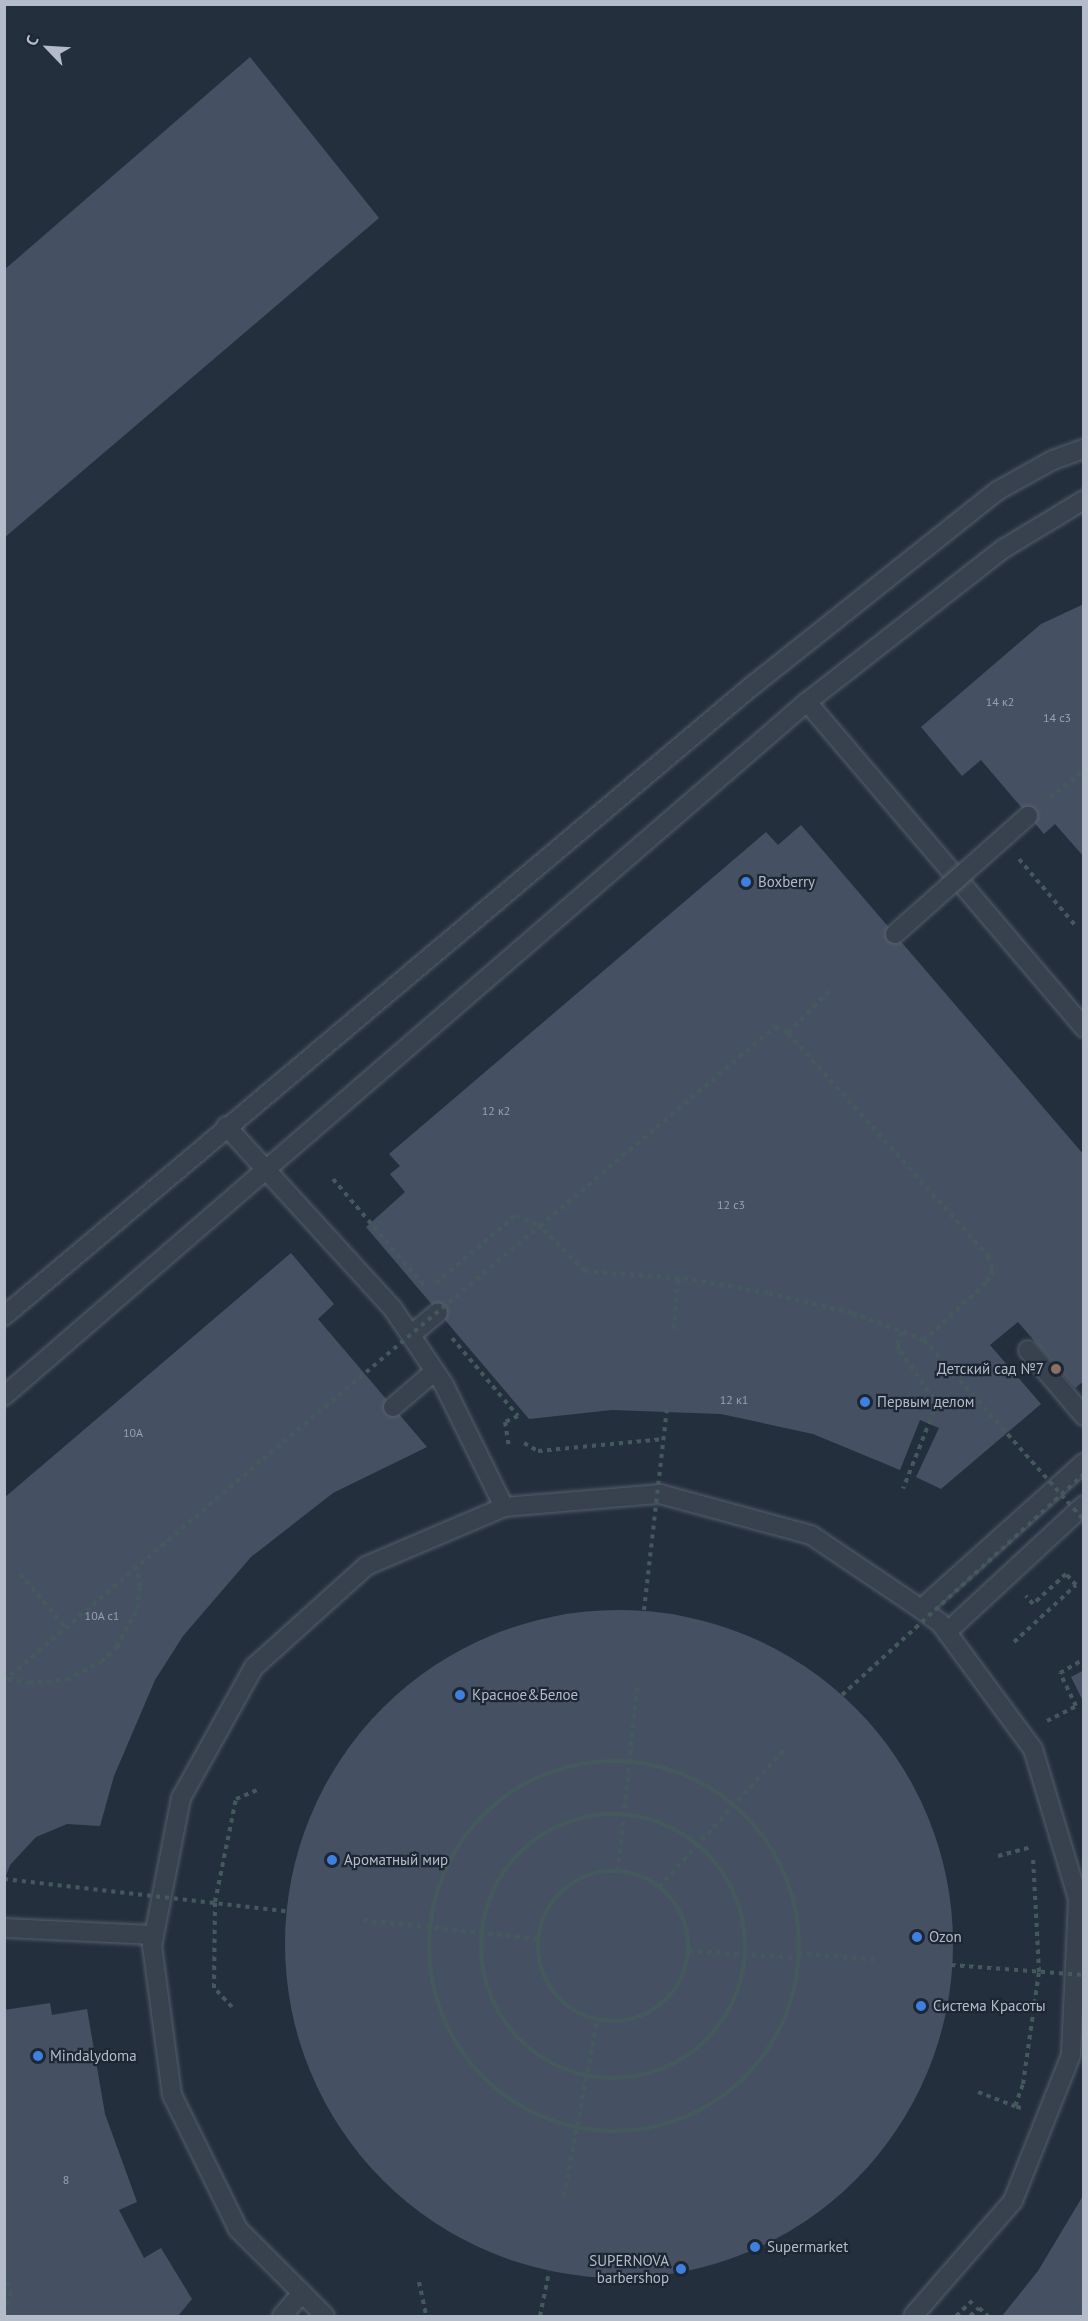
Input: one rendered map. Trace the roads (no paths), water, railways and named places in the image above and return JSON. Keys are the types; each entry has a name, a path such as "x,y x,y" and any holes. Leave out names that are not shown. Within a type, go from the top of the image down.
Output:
{"lane":[{"path":"4,1316 226,1126 752,686 997,491 1053,460 1083,449"},
{"path":"4,1396 807,702 1003,549 1083,500"},
{"path":"807,702 1083,1028"},
{"path":"895,934 1029,816"},
{"path":"226,1126 393,1309 435,1371 504,1507"},
{"path":"411,1335 438,1318"},
{"path":"1028,1350 1083,1416"},
{"path":"393,1407 435,1371"},
{"path":"921,1610 1083,1463"},
{"path":"325,2316 238,2229 172,2095 152,1946 181,1798 255,1667 366,1566 504,1507 660,1494 811,1535 921,1610 947,1632 1033,1749 1078,1899 1071,2055 1013,2200 913,2316"},
{"path":"947,1632 1083,1504"},
{"path":"4,1928 154,1935"},
{"path":"282,2316 302,2293"}],"place":[{"name":"Boxberry","path":"746,882"},
{"name":"Детский сад №7","path":"1056,1369"},
{"name":"Первым делом","path":"865,1402"},
{"name":"Красное&Белое","path":"460,1695"},
{"name":"Ароматный мир","path":"332,1860"},
{"name":"Ozon","path":"917,1937"},
{"name":"Система Красоты","path":"921,2006"},
{"name":"Mindalydoma","path":"38,2056"},
{"name":"Supermarket","path":"755,2247"},
{"name":"SUPERNOVA barbershop","path":"681,2269"}]}
